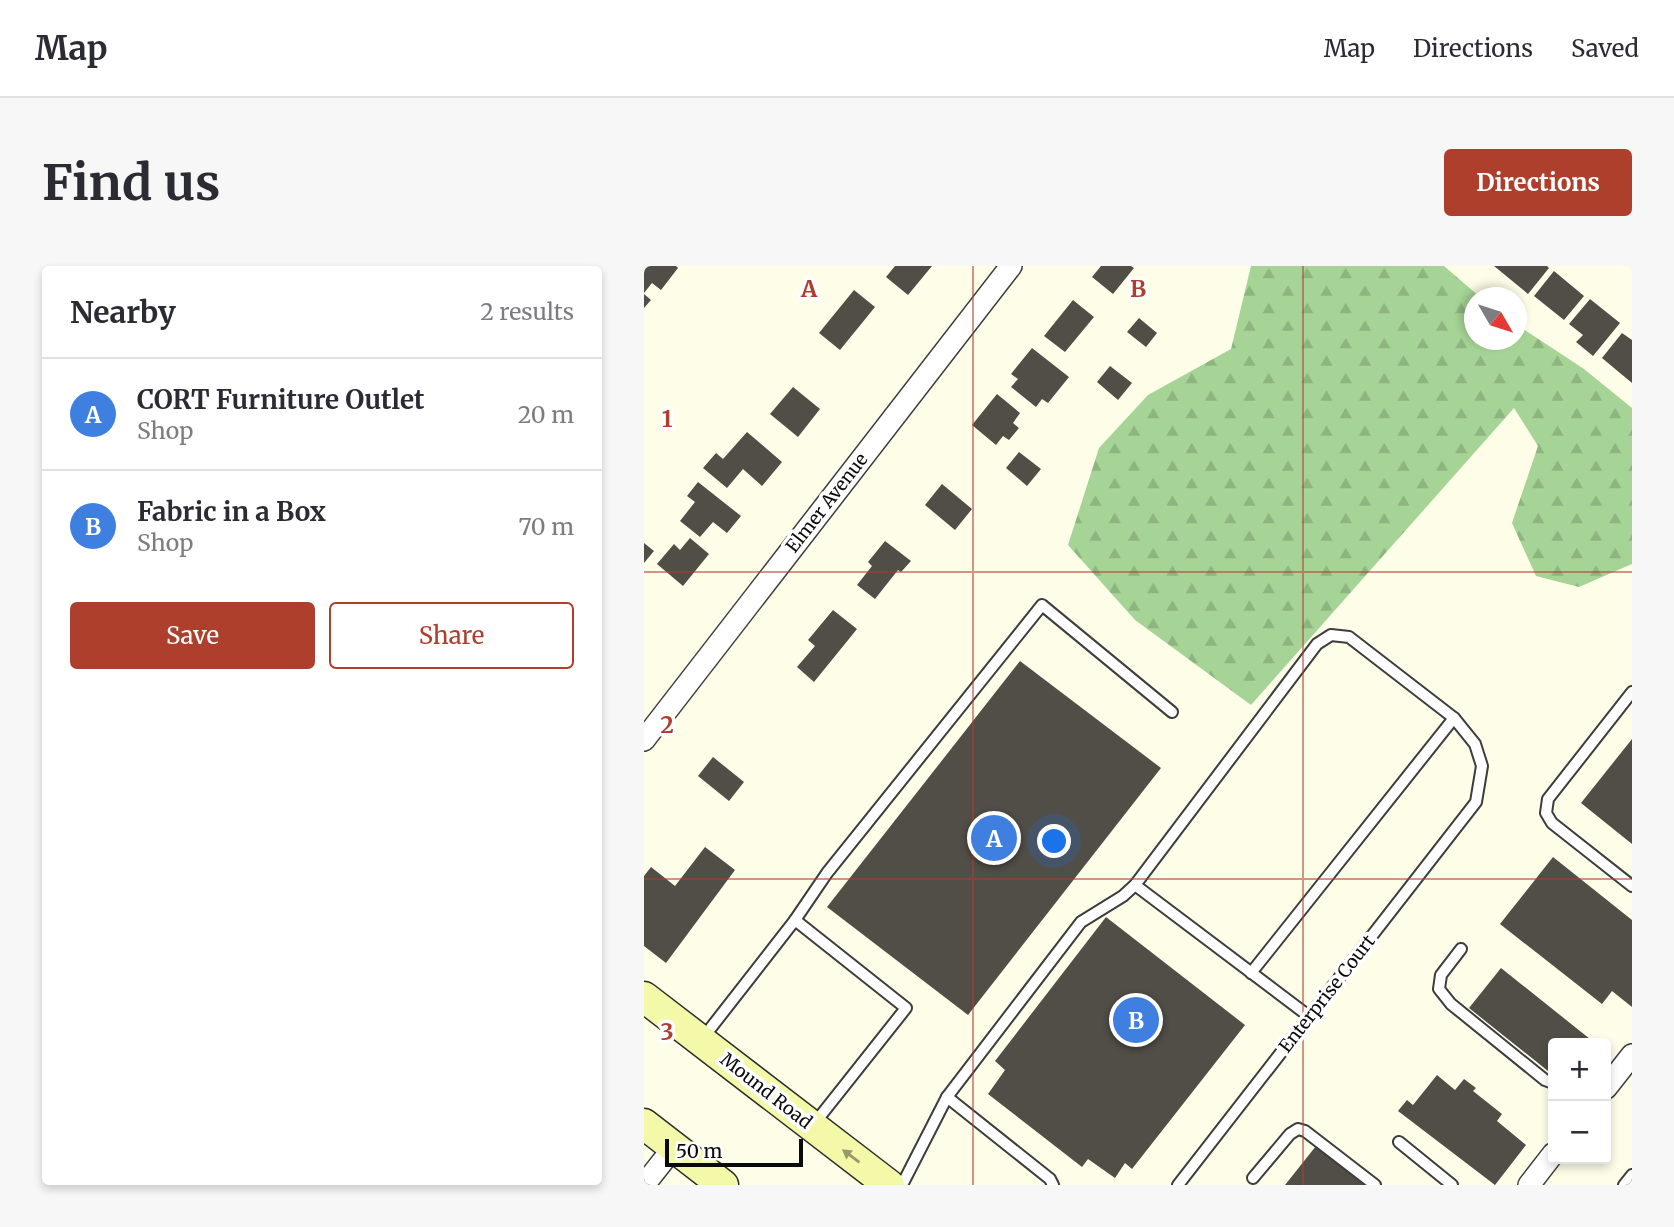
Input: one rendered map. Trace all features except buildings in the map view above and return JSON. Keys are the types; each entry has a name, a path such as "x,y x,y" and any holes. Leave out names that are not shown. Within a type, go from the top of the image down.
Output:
{"main road":[{"name":"Mound Road","path":"644,997 889,1185"},
{"path":"644,1124 723,1185"}],"street":[{"name":"Elmer Avenue","path":"644,740 1011,266"},
{"path":"1611,1082 1632,1055"},
{"path":"644,1185 674,1147"},
{"path":"1529,1185 1548,1160"}],"lane":[{"path":"700,1041 795,920 827,873 1042,605 1172,712"},
{"path":"902,1185 947,1097 1082,922 1123,896 1135,885 1317,644 1331,635 1349,637 1454,718 1251,972"},
{"path":"1632,692 1548,799 1546,813 1552,823 1632,886"},
{"name":"Enterprise Court","path":"1178,1185 1476,802 1482,766 1475,744 1454,718"},
{"path":"1135,885 1310,1017"},
{"path":"795,920 906,1007 812,1126"},
{"path":"1461,949 1441,975 1439,989 1451,1004 1548,1081"},
{"path":"947,1097 1054,1185"},
{"path":"1253,1178 1290,1133 1298,1129 1305,1131 1375,1185"},
{"path":"1399,1142 1452,1185"},
{"path":"1624,1185 1632,1175"}],"green space":[{"path":"1251,266 1444,266 1468,287 1464,287 1464,350 1527,350 1527,332 1584,369 1632,408 1632,564 1579,587 1536,576 1512,523 1538,446 1514,408 1251,705 1135,620 1068,545 1099,448 1148,395 1231,349"}],"place":[{"name":"CORT Furniture Outlet","path":"994,838"},
{"name":"Fabric in a Box","path":"1136,1020"}]}
